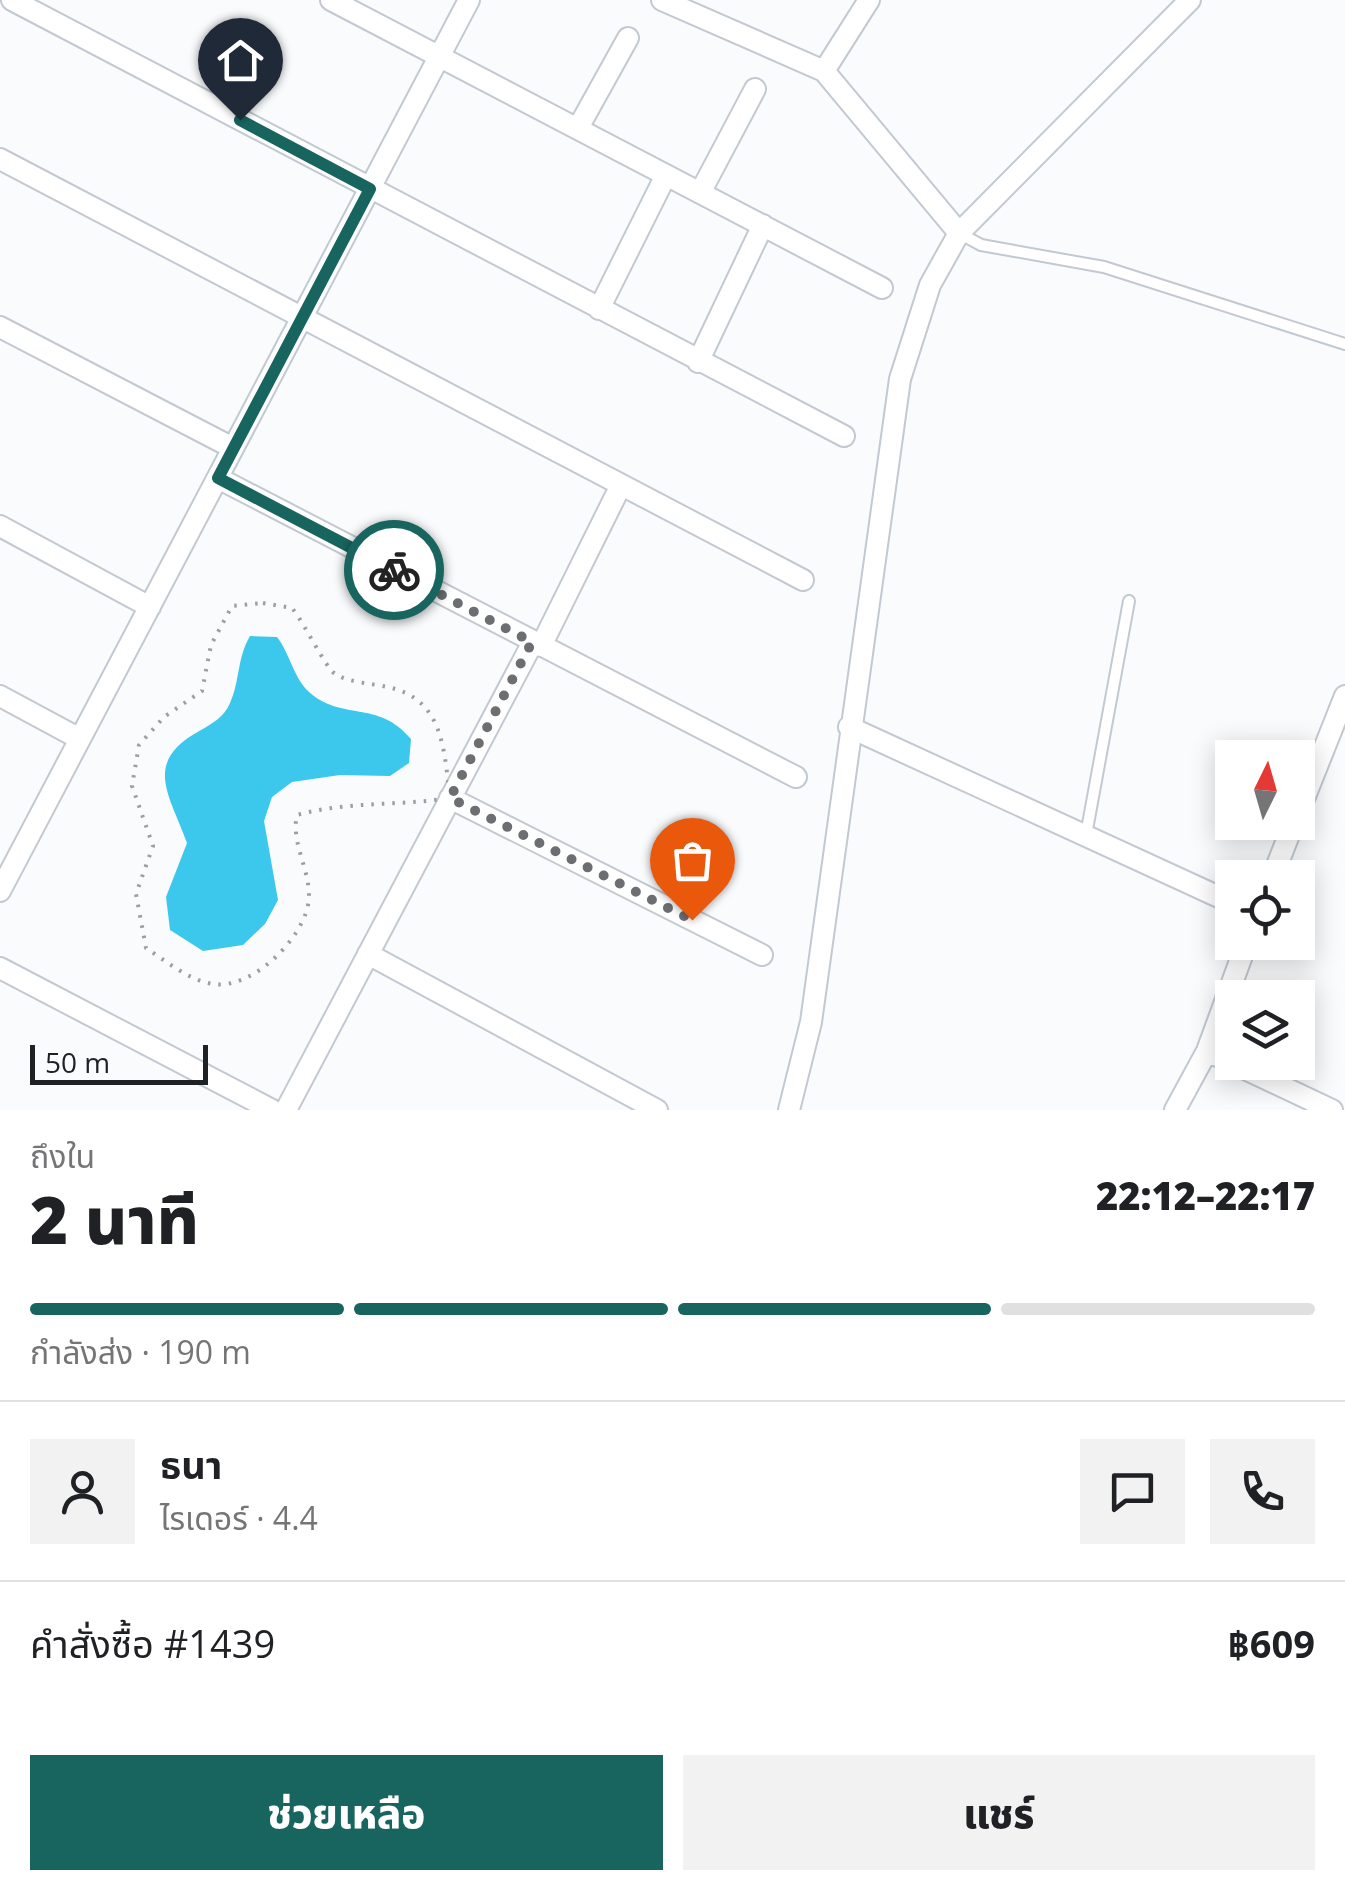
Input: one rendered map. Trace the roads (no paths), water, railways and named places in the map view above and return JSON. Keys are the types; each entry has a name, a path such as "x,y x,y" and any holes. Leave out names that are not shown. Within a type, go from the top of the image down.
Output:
{"street":[{"path":"12,0 844,436"},
{"path":"331,0 882,288"},
{"path":"1,885 469,0"},
{"path":"662,0 824,70 958,234"},
{"path":"824,70 869,0"},
{"path":"789,1110 811,1022 848,727 900,379 930,285 958,234 1183,8 1160,0"},
{"path":"578,128 628,38"},
{"path":"700,192 755,90"},
{"path":"0,159 803,580"},
{"path":"598,309 666,175"},
{"path":"698,362 763,224"},
{"path":"0,327 233,448"},
{"path":"218,478 796,777"},
{"path":"286,1110 620,487"},
{"path":"0,526 150,607"},
{"path":"0,696 80,738"},
{"path":"1315,771 1345,696"},
{"path":"848,727 1215,896"},
{"path":"450,798 762,955"},
{"path":"368,954 658,1110"},
{"path":"1175,1110 1207,1051 1240,960"},
{"path":"0,968 272,1110"},
{"path":"1207,1051 1330,1110"}],"lane":[{"path":"958,234 982,245 1104,267 1345,344"},
{"path":"1085,836 1130,602"}],"water":[{"path":"250,636 277,637 303,686 321,700 373,714 398,727 411,739 409,763 390,776 340,775 292,782 272,797 264,821 278,900 265,924 243,945 203,951 170,930 166,897 187,843 168,794 166,767 171,754 183,742 228,708"}]}
